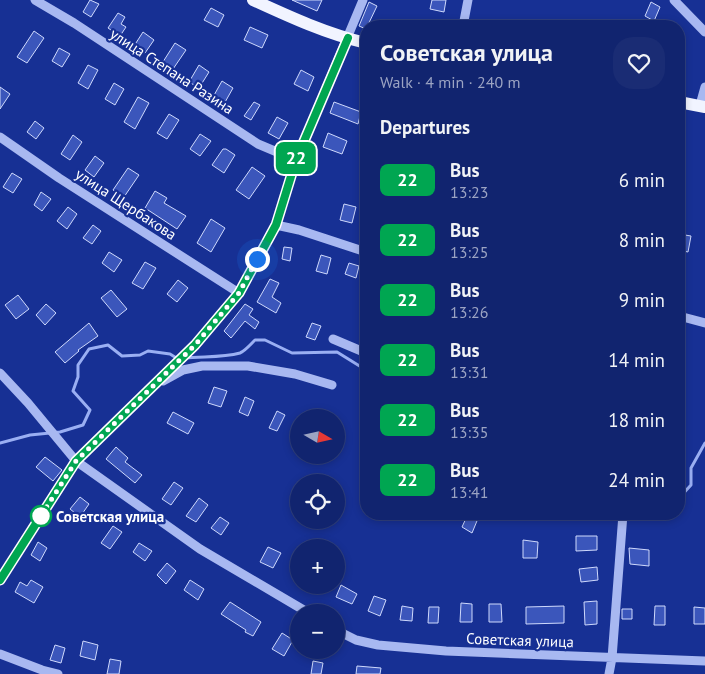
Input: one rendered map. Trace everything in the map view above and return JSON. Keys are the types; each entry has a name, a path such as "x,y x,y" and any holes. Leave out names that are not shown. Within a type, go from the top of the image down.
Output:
{"main road":[{"path":"253,0 294,19 360,41"},
{"path":"685,103 703,106"}],"street":[{"name":"улица Степана Разина","path":"36,0 258,144 296,160"},
{"path":"0,580 76,461 195,345 239,293 276,225 296,160 363,0"},
{"path":"464,20 468,0"},
{"path":"674,0 705,32"},
{"path":"703,106 705,87"},
{"name":"улица Щербакова","path":"0,137 59,178 239,293"},
{"path":"276,225 299,230 360,250"},
{"path":"685,318 705,323"},
{"path":"332,339 360,350"},
{"path":"156,384 182,370 202,366 248,366 295,374 332,385"},
{"path":"0,373 22,396 76,461 200,549 293,604"},
{"path":"609,674 612,658 623,520"},
{"name":"Советская улица","path":"345,634 356,640 378,645 446,651 705,661"},
{"path":"0,654 58,674"}],"building":[{"path":"90,0 99,4 91,17 83,12"},
{"path":"292,0 322,0 317,11"},
{"path":"432,0 446,0 444,12 430,9"},
{"path":"369,2 377,6 370,20 362,20"},
{"path":"651,2 660,7 654,20 645,16"},
{"path":"211,8 224,15 218,27 204,20"},
{"path":"118,13 125,17 121,24 126,27 120,36 108,28"},
{"path":"250,27 268,35 262,48 244,40"},
{"path":"34,31 44,38 27,63 17,57"},
{"path":"143,32 154,40 145,53 134,46"},
{"path":"175,43 186,50 171,72 161,65"},
{"path":"59,48 70,54 62,67 52,61"},
{"path":"88,65 98,70 88,89 78,83"},
{"path":"199,65 209,72 199,88 189,82"},
{"path":"301,70 314,77 308,91 294,84"},
{"path":"222,81 233,88 224,104 213,97"},
{"path":"114,83 124,89 115,105 105,99"},
{"path":"0,87 10,94 0,109"},
{"path":"138,97 149,103 135,129 124,122"},
{"path":"254,102 260,105 251,120 244,116"},
{"path":"334,102 360,112 360,116 358,124 330,113"},
{"path":"169,114 179,120 167,139 157,133"},
{"path":"277,117 288,123 279,139 268,133"},
{"path":"35,121 44,128 36,139 27,132"},
{"path":"328,133 347,141 342,154 323,147"},
{"path":"200,134 211,141 200,156 190,149"},
{"path":"73,135 82,142 70,160 61,154"},
{"path":"223,149 235,155 224,173 212,165"},
{"path":"95,156 104,163 94,177 85,170"},
{"path":"252,167 265,176 249,199 236,190"},
{"path":"128,168 139,175 124,197 113,190"},
{"path":"12,173 22,179 13,193 3,187"},
{"path":"155,191 167,198 164,203 186,216 177,229 145,208"},
{"path":"41,192 51,199 42,211 34,205"},
{"path":"344,204 356,207 352,223 340,220"},
{"path":"68,207 77,214 67,229 57,221"},
{"path":"211,219 225,228 211,252 197,243"},
{"path":"93,225 101,231 92,244 83,238"},
{"path":"685,235 691,236 688,252 685,251"},
{"path":"284,247 292,248 290,261 282,259"},
{"path":"109,252 122,260 114,272 102,263"},
{"path":"321,255 331,258 327,274 316,271"},
{"path":"145,262 156,268 143,289 132,283"},
{"path":"349,263 359,266 356,278 345,274"},
{"path":"270,279 279,283 272,297 281,303 276,313 257,302"},
{"path":"178,280 188,288 177,302 167,294"},
{"path":"111,290 127,309 117,317 101,298"},
{"path":"18,295 29,309 16,319 5,305"},
{"path":"46,304 56,313 45,325 36,315"},
{"path":"245,304 253,309 249,315 259,322 255,329 245,321 231,338 224,331"},
{"path":"89,323 98,336 78,350 65,363 55,352"},
{"path":"312,323 321,326 315,340 306,337"},
{"path":"214,387 227,391 221,407 208,403"},
{"path":"245,397 254,401 248,416 239,412"},
{"path":"277,411 285,415 277,431 269,428"},
{"path":"173,412 194,423 188,434 167,423"},
{"path":"116,447 128,458 125,462 142,475 135,483 106,459"},
{"path":"45,457 62,470 53,481 36,467"},
{"path":"174,482 183,488 171,505 162,499"},
{"path":"80,497 89,504 80,517 70,509"},
{"path":"199,498 208,505 196,522 186,516"},
{"path":"220,517 229,523 221,535 211,528"},
{"path":"465,520 477,520 472,533 462,527"},
{"path":"113,526 122,532 110,549 101,543"},
{"path":"576,536 597,536 597,550 576,551"},
{"path":"523,540 538,542 537,558 523,558"},
{"path":"38,542 47,548 40,561 31,555"},
{"path":"139,543 152,551 145,561 133,552"},
{"path":"268,547 281,553 273,568 260,562"},
{"path":"629,548 649,550 649,566 630,564"},
{"path":"167,563 176,571 166,584 157,575"},
{"path":"597,567 598,580 581,582 579,569"},
{"path":"31,580 43,587 34,603 15,592 20,582 27,586"},
{"path":"190,580 204,589 198,600 184,590"},
{"path":"345,587 357,594 352,604 336,597 337,594 345,594"},
{"path":"374,596 386,600 380,616 368,611"},
{"path":"597,601 597,624 585,625 584,602"},
{"path":"230,602 261,622 253,636 221,614"},
{"path":"461,603 472,604 472,622 460,622"},
{"path":"489,604 501,604 502,622 489,622"},
{"path":"402,606 413,608 412,621 400,620"},
{"path":"564,606 564,623 526,624 526,607"},
{"path":"655,606 665,606 665,625 654,625"},
{"path":"429,607 439,607 438,623 428,623"},
{"path":"694,607 705,608 705,624 694,624"},
{"path":"622,609 632,609 632,619 622,619"},
{"path":"282,633 290,638 290,645 284,656 272,649"},
{"path":"83,641 98,645 95,660 80,656"},
{"path":"55,645 65,648 61,663 50,660"},
{"path":"110,659 121,661 119,674 107,674"},
{"path":"313,661 323,663 321,674 311,674"},
{"path":"357,666 381,668 380,674 356,674"}],"waterway":[{"path":"184,358 233,355 242,352 255,340 265,340 292,353 337,352 360,366"},
{"path":"0,443 30,435 60,432 83,425 90,410 73,391 78,377 78,365 89,349 108,345 122,356 140,355 148,351 170,354 178,359"},
{"path":"685,492 691,485 691,468 705,443"}],"bus line":[{"name":"22","path":"0,580 76,461 195,345 239,293 276,225 296,160 348,38"}],"place":[{"name":"Советская улица","path":"41,516"}],"route":[{"path":"41,516 39,519 76,461 195,345 239,293 257,259"}]}
